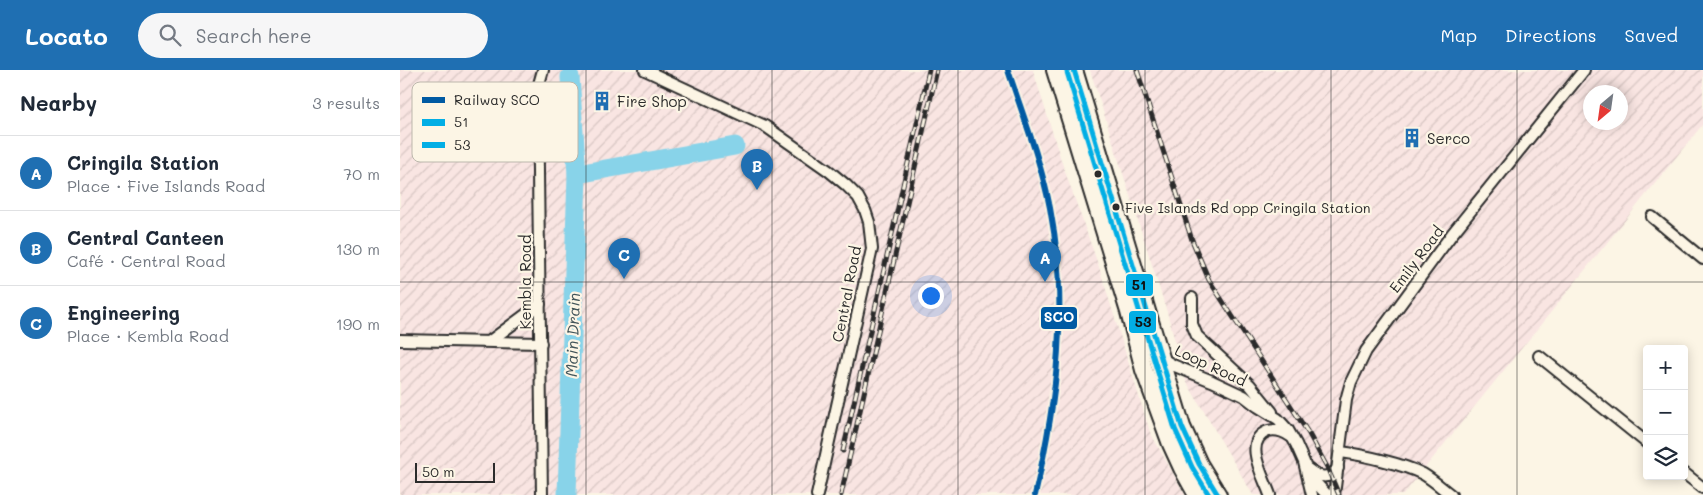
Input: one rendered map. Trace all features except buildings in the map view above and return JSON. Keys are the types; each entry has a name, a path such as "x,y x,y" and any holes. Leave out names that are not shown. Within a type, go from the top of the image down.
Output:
{"main road":[{"path":"1055,70 1129,312 1144,370 1171,444 1182,468 1198,495"},
{"path":"1074,70 1182,427 1199,464 1218,495"}],"street":[{"name":"Central Road","path":"645,70 765,126 813,158 846,184 858,197 870,222 872,249 817,495"},
{"name":"Emily Road","path":"1334,495 1348,391 1366,351 1452,234 1584,70"},
{"name":"Kembla Road","path":"538,162 542,495"},
{"path":"1652,217 1703,259"},
{"path":"1192,298 1192,321 1195,333 1201,341 1250,385 1285,426"},
{"path":"490,342 540,304"},
{"path":"400,340 541,342"},
{"path":"1539,356 1643,440"},
{"name":"Loop Road","path":"1160,358 1244,396 1285,426 1305,464 1312,495"},
{"path":"1234,370 1257,406"},
{"path":"1270,495 1255,456 1256,444 1261,436 1271,430 1283,432 1293,438"},
{"path":"1341,452 1364,456 1419,472 1451,495"},
{"path":"1305,464 1316,475 1324,477 1332,474 1338,466"},
{"path":"1305,464 1316,483 1327,495"},
{"path":"1688,476 1703,488"}],"shaded area":[{"path":"400,70 1033,70 1062,163 1099,267 1150,432 1185,495 400,495"},
{"path":"1090,70 1703,70 1703,124 1403,495 1253,495 1186,381 1167,312"}],"waterway":[{"name":"Main Drain","path":"570,77 570,82"},
{"name":"Main Drain","path":"577,174 735,146"},
{"name":"Main Drain","path":"567,495 576,162"}],"railway":[{"path":"843,451 929,70"},
{"path":"841,495 937,70"},
{"path":"1137,70 1192,240 1209,280 1309,434 1327,467 1339,495"}],"rail line":[{"name":"SCO","path":"1008,70 1037,156 1046,190 1056,244 1059,280 1058,352 1054,388 1043,459 1035,495"}],"transit line":[{"name":"51","path":"1074,70 1182,427 1199,464 1218,495"},
{"name":"53","path":"1067,72 1175,429 1192,467 1209,495"}],"place":[{"name":"Fire Shop","path":"602,101"},
{"name":"Serco","path":"1412,138"},
{"name":"Central Canteen","path":"757,190"},
{"name":"Five Islands Rd opp Cringila Station","path":"1116,207"},
{"name":"Engineering","path":"624,279"},
{"name":"Cringila Station","path":"1045,282"}]}
